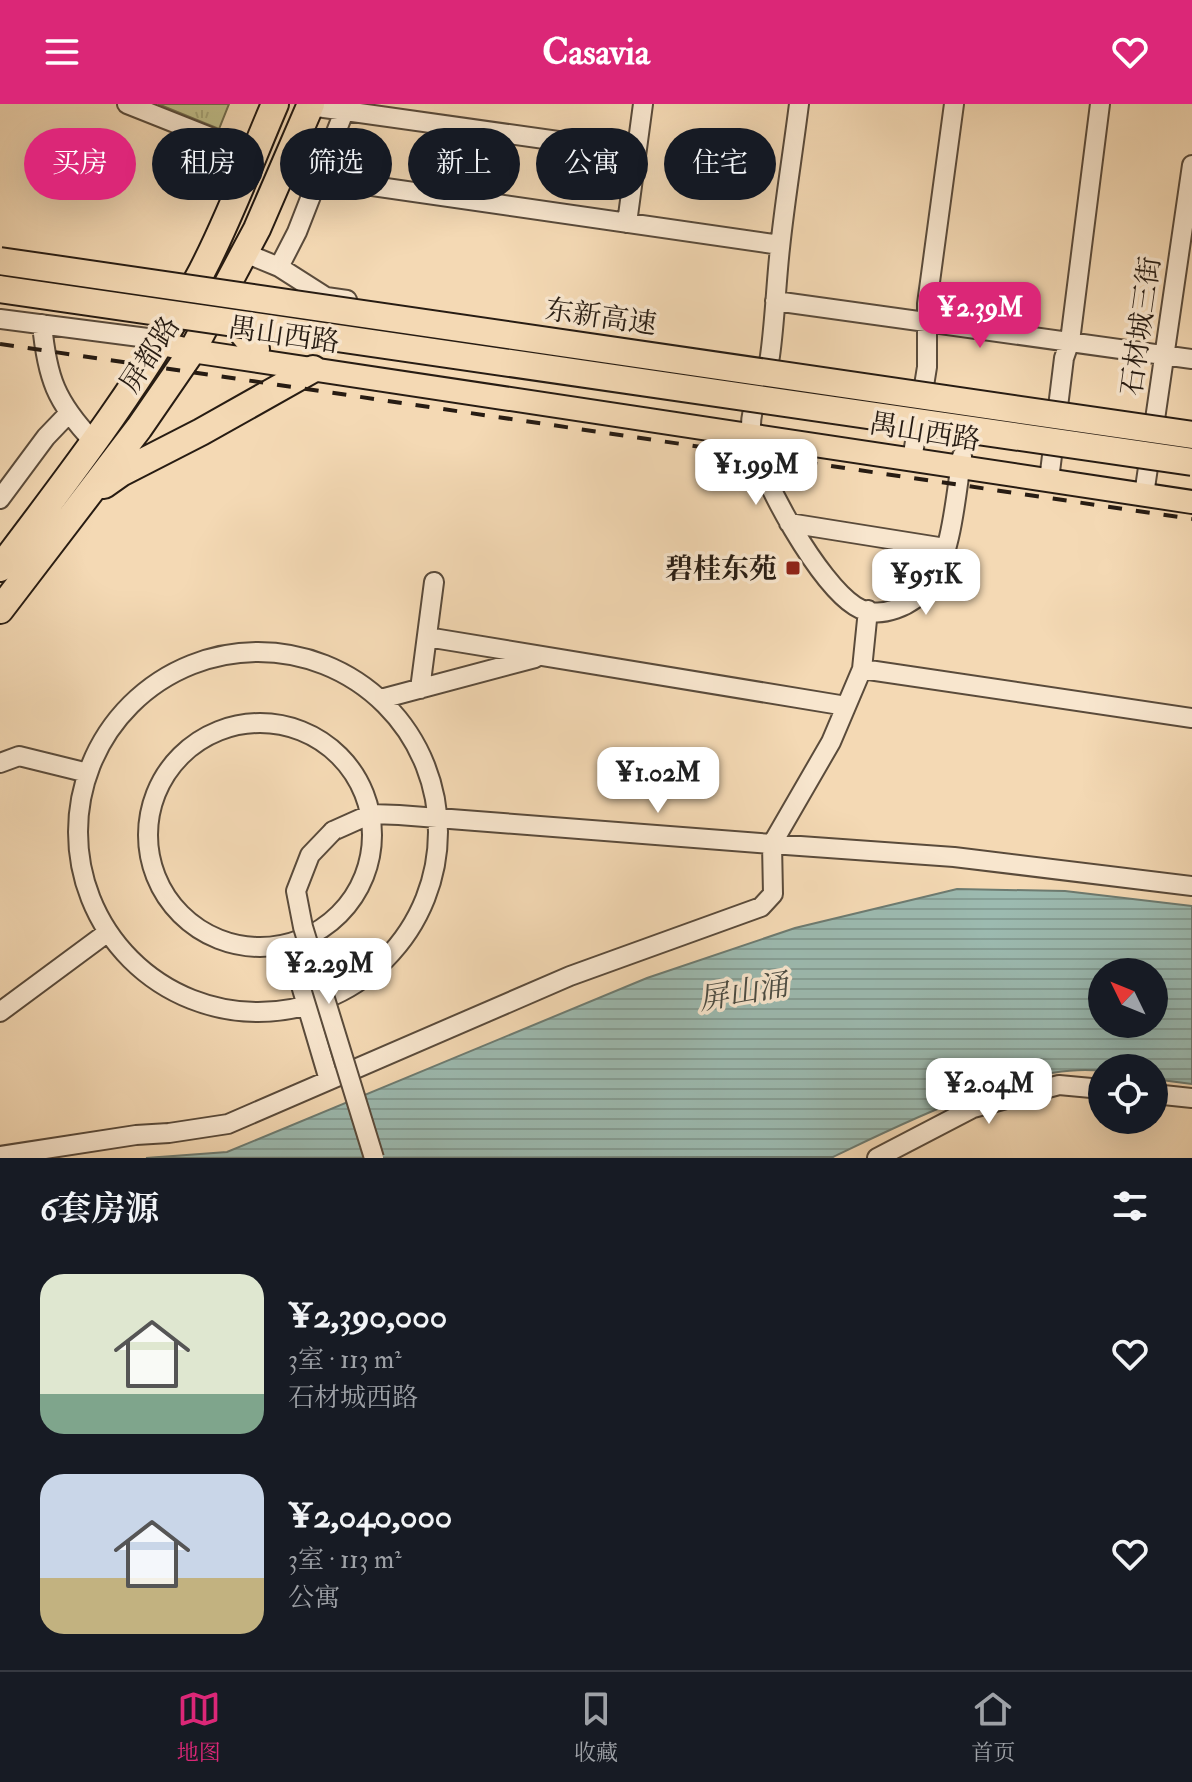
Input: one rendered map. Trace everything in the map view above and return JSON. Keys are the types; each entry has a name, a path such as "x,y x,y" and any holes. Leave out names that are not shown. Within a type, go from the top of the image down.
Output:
{"highway":[{"name":"屏都路","path":"264,129 275,104"},
{"name":"屏都路","path":"301,128 310,105"},
{"name":"屏都路","path":"0,610 85,499 196,344 240,264 280,177"},
{"name":"屏都路","path":"0,568 163,340 235,200"},
{"name":"东新高速","path":"0,261 1192,435"},
{"path":"240,264 230,309 236,325 256,349"},
{"name":"东新高速","path":"0,289 1192,462"},
{"path":"85,499 121,473 313,369"}],"main road":[{"name":"禺山西路","path":"163,340 168,345 256,349 751,430"},
{"name":"禺山西路","path":"196,344 313,369 1145,489 1192,502"},
{"name":"禺山西路","path":"1145,489 1192,490"}],"street":[{"path":"127,104 187,128"},
{"path":"640,128 643,104"},
{"path":"799,104 780,245 770,361 754,402 751,430 775,499 836,587 857,607 889,611 919,596 938,571 950,531 961,462"},
{"path":"912,454 927,367 926,321 954,104"},
{"path":"1050,475 1100,104"},
{"path":"310,105 536,137"},
{"path":"338,128 346,108"},
{"name":"石材城三街","path":"1145,489 1192,165"},
{"path":"392,189 780,245"},
{"path":"279,267 294,241 310,200"},
{"path":"627,223 630,200"},
{"path":"240,264 279,267 326,297 770,361"},
{"path":"775,301 1192,359"},
{"path":"0,319 163,340"},
{"path":"42,324 46,364 52,384 69,413 93,441"},
{"path":"0,499 46,437 69,413"},
{"path":"789,523 945,548"},
{"path":"420,689 434,582"},
{"path":"3,1149 169,1133 228,1124 570,976 761,907 773,894 772,844 831,742 862,669 868,610"},
{"path":"427,637 846,706"},
{"path":"242,653 295,655 326,665 355,679 381,699 399,719 426,765 438,818 429,888 415,920 395,949 369,973 339,992 307,1005 270,1012 232,1010 196,1001 152,977 132,961 108,932 89,896 80,855 79,814 88,773 120,717 143,694 170,675 199,662 242,653"},
{"path":"381,699 542,656"},
{"path":"862,669 1192,718"},
{"path":"267,722 296,728 323,741 346,761 362,785 371,814 373,848 364,880 346,909 320,931 289,945 259,948 230,944 202,932 179,914 161,890 150,862 147,832 152,802 165,775 196,743 237,724 267,722"},
{"path":"0,763 19,756 88,773"},
{"path":"374,1158 303,927 296,891 310,855 333,831 371,814 954,857 1192,886"},
{"path":"0,1012 108,932"},
{"path":"289,945 329,1080"},
{"path":"877,1158 973,1108 1059,1085 1088,1088"},
{"path":"1168,1095 1192,1098"}],"green space":[{"path":"158,104 229,104 219,128"}],"water":[{"name":"屏山涌","path":"957,889 1065,891 1192,906 1192,1084 1168,1081 1168,1054 1088,1054 1088,1071 1071,1070 1002,1085 928,1113 833,1157 146,1158 227,1152 647,978 795,928"}],"railway":[{"path":"0,344 1192,519"}],"place":[{"name":"碧桂东苑","path":"793,568"}]}
